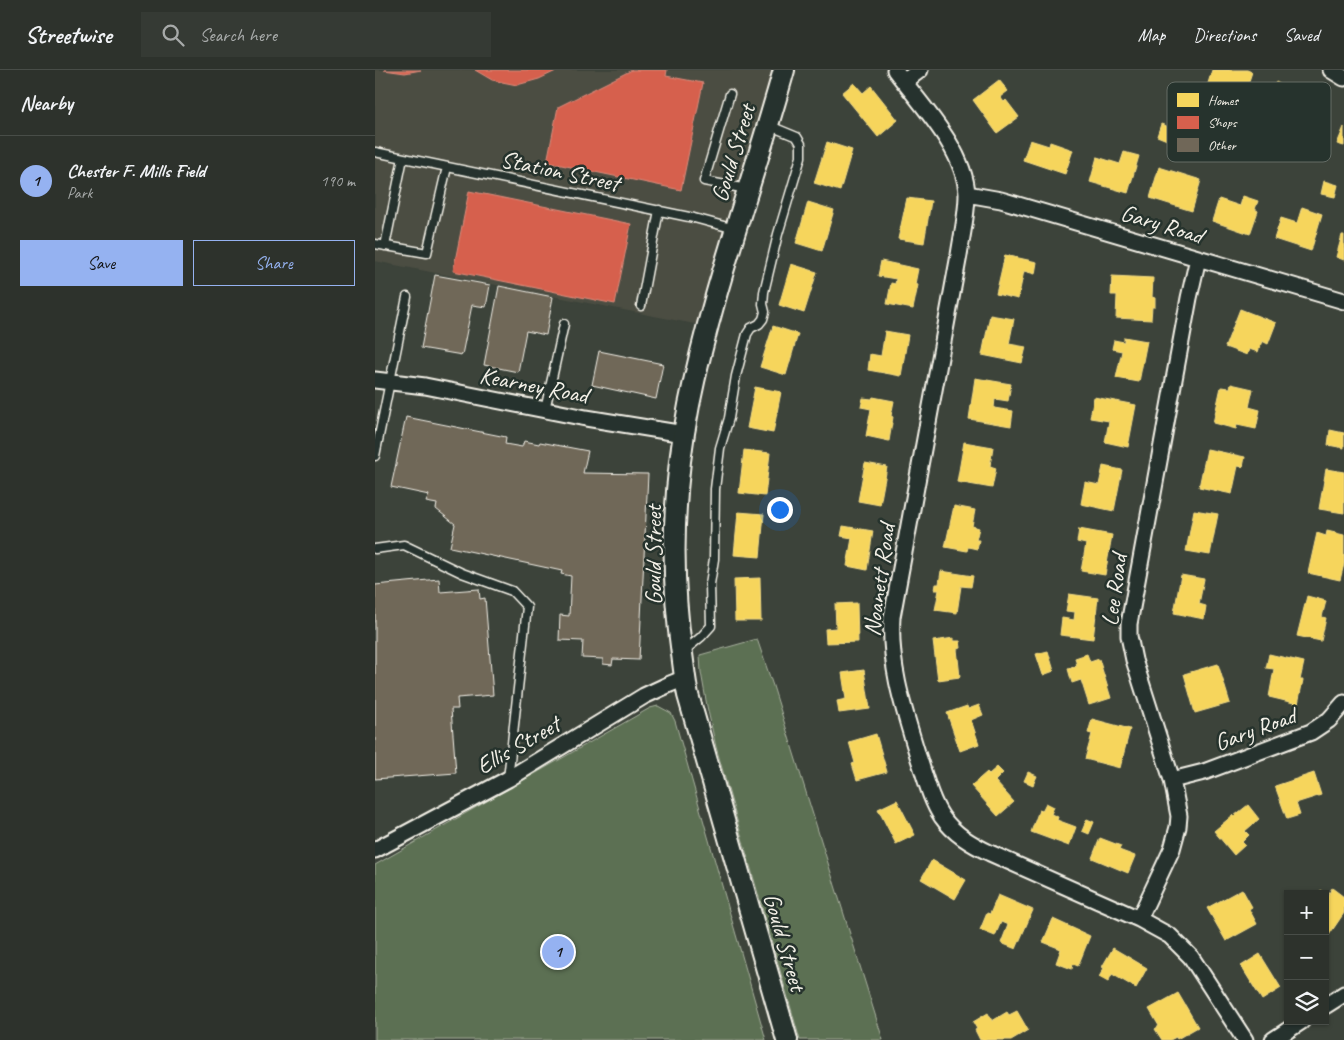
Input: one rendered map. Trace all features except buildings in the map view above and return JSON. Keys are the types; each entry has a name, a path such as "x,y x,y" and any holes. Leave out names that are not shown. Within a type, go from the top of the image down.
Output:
{"main road":[{"name":"Gould Street","path":"784,70 709,324 694,382 684,434 678,489 675,559 684,680 787,1040"}],"street":[{"path":"900,76 919,70"},
{"path":"1331,70 1344,78"},
{"name":"Noanett Road","path":"900,76 945,136 956,154 964,174 967,194 959,255 894,604 892,653 898,688 932,799 943,818 958,835 984,850 1139,919 1170,936 1191,957 1245,1040"},
{"name":"Gary Road","path":"967,194 1001,200 1344,301"},
{"name":"Lee Road","path":"1139,919 1176,838 1179,816 1172,780 1134,660 1129,636 1129,624 1189,298 1199,258"},
{"name":"Kearney Road","path":"383,381 425,386 603,422 684,434"},
{"name":"Ellis Street","path":"375,850 508,779 644,696 669,684 684,680"},
{"name":"Gary Road","path":"1172,780 1204,772 1311,732 1329,720 1344,703"},
{"path":"1329,1003 1344,994"},
{"path":"1273,1040 1296,1025"}],"lane":[{"path":"730,94 704,181 749,189"},
{"path":"682,652 701,637 711,626 710,584 714,559 715,489 720,448 729,418 736,376 747,334 751,328 759,324 765,312 763,304 764,292 778,234 801,157 801,144 797,137 768,125"},
{"name":"Station Street","path":"375,152 659,210 737,230"},
{"path":"385,246 403,158"},
{"path":"375,244 427,253 447,167"},
{"path":"641,306 659,210"},
{"path":"375,456 383,381 407,297"},
{"path":"545,410 564,324"},
{"path":"375,549 404,545 462,573 512,591 527,607 508,779"}],"shaded area":[{"path":"375,70 775,70 700,325 375,261"}],"green space":[{"path":"757,639 883,1040 800,1040 716,747 701,672 700,655"},
{"path":"658,706 671,713 675,721 766,1040 375,1040 375,865 650,708"}],"place":[{"name":"Chester F. Mills Field","path":"558,952"}]}
